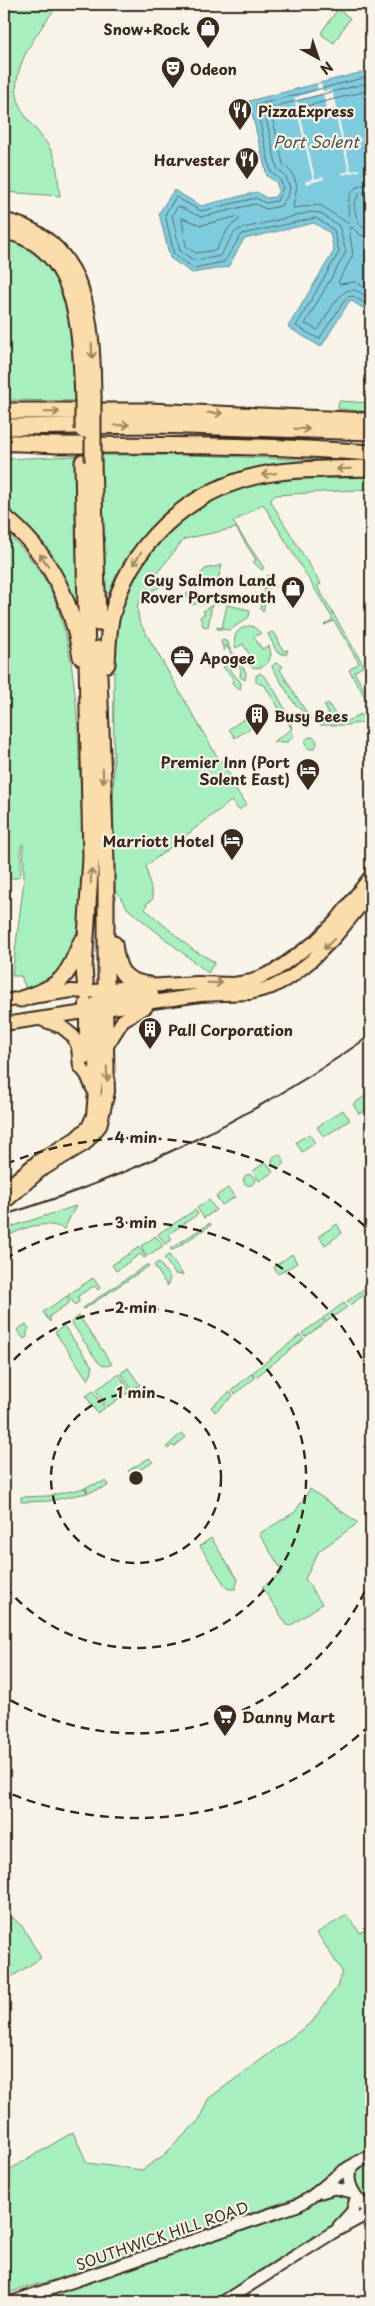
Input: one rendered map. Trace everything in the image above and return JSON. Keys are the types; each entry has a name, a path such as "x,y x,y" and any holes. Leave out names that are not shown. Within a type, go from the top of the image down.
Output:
{"highway":[{"path":"4,221 17,224 42,236 61,254 71,268 82,291 90,323 88,462 91,858 84,968 93,1001"},
{"path":"4,231 28,240 44,251 59,268 67,283 74,301 80,330 88,398"},
{"path":"4,411 148,410 371,420"},
{"path":"4,427 156,425 371,432"},
{"path":"4,443 26,442 54,445"},
{"path":"4,451 54,445 154,444 371,453"},
{"path":"88,462 102,727 105,911 97,937 93,1001"},
{"path":"102,727 109,636 115,604 138,557 170,519 209,493 245,479 281,472 371,468"},
{"path":"4,517 22,533 42,556 68,602 76,631 89,736"},
{"path":"105,911 110,924 118,968 128,978 149,985"},
{"path":"13,1000 52,988 66,976 87,925"}],"main road":[{"path":"4,1024 41,1020 93,1001 149,985 234,984 266,976 284,965 326,932 371,876"},
{"path":"13,1000 72,991 93,1001 162,1001 200,994 250,993 272,987 291,977 324,949 371,893"},
{"path":"93,1001 178,992 200,994"},
{"path":"4,1204 40,1170 85,1144 96,1132 104,1115 108,1092 106,1047 93,1001"},
{"path":"87,1076 93,1001"},
{"path":"4,1191 20,1175 76,1138 88,1127 93,1116 96,1079 93,1001"},
{"path":"106,1047 116,1028 127,1016 162,1001"},
{"path":"41,1020 62,1027 71,1034 78,1047 80,1066 94,1090"},
{"name":"SOUTHWICK HILL ROAD","path":"319,2193 344,2169 371,2156"},
{"path":"332,2233 352,2212 354,2195 350,2180 351,2171 356,2164"},
{"name":"SOUTHWICK HILL ROAD","path":"12,2302 298,2205 319,2193 334,2188 354,2195"},
{"path":"222,2302 332,2233 371,2211 354,2195"}],"green space":[{"path":"4,4 58,4 24,56 19,70 17,85 18,99 24,114 47,143 55,159 60,196 4,192"},
{"path":"338,9 350,18 334,43 322,35 322,31"},
{"path":"4,237 29,247 45,261 56,278 70,317 74,360 74,401 4,400"},
{"path":"339,401 371,403 371,412 338,409"},
{"path":"101,455 194,455 371,462 304,466 240,473 228,477 133,551 111,592 103,595"},
{"path":"77,456 79,609 75,610 18,521 4,510 4,459"},
{"path":"371,477 371,489 276,495 272,498 271,502 321,584 317,586 364,666 354,672 371,701 371,704 367,706 371,713 369,721 364,704 368,702 349,670 359,663 334,621 324,625 333,619 263,504 233,522 264,568 262,570 253,562 256,560 236,528 184,539 154,577 160,587 144,594 137,606 139,621 215,753 232,778 234,788 247,804 239,810 231,801 146,866 153,899 147,903 145,909 193,950 215,962 208,973 128,909 113,887 114,661 120,614 137,573 160,540 193,511 225,494 254,485 281,480"},
{"path":"4,531 36,566 49,586 58,608 70,655 76,703 79,752 83,873 78,929 65,960 55,973 43,982 26,989 21,976 12,976 24,880 23,844 21,846 21,874 17,878 4,879"},
{"path":"222,565 216,587 194,582 205,569"},
{"path":"268,575 275,587 269,586 263,612 260,609"},
{"path":"190,593 190,596 209,600 200,605 198,603 192,605 186,595"},
{"path":"212,605 208,627 203,626 200,617 205,614 203,611"},
{"path":"227,605 250,610 249,617 230,630 217,629 217,627 222,628"},
{"path":"247,626 252,626 261,633 254,637 262,649 269,646 271,654 269,661 264,666 257,668 250,666 244,661 251,657 243,644 236,648 235,643 237,632"},
{"path":"272,632 276,635 283,651 288,650 286,655 277,652 268,634"},
{"path":"221,641 228,642 229,647 246,672 245,680 240,677 241,670 226,645 224,651"},
{"path":"276,663 283,666 280,670 311,720 294,703 273,669 272,666"},
{"path":"227,666 241,683 240,690 232,683 233,678 223,667"},
{"path":"260,673 265,677 276,692 292,728 265,686 256,682 256,676"},
{"path":"328,703 341,724 361,714 365,722 347,725 320,725 326,720 324,717 329,714 324,705"},
{"path":"262,707 268,717 235,738 229,729"},
{"path":"292,729 293,736 288,742 273,742"},
{"path":"311,737 317,743 311,749 305,743"},
{"path":"368,1094 371,1098 371,1106 359,1114 353,1104"},
{"path":"343,1110 350,1120 324,1137 317,1127"},
{"path":"309,1134 315,1143 302,1152 296,1142"},
{"path":"276,1155 280,1155 284,1161 280,1167 276,1167 272,1163 272,1159"},
{"path":"266,1162 273,1172 259,1181 253,1171"},
{"path":"249,1174 255,1180 249,1186 243,1180"},
{"path":"228,1188 235,1197 222,1205 216,1196"},
{"path":"209,1200 216,1210 204,1218 197,1208"},
{"path":"76,1206 64,1229 49,1225 33,1226 17,1231 4,1239 4,1229"},
{"path":"195,1210 198,1214 169,1234 172,1240 165,1244 158,1234"},
{"path":"210,1223 211,1225 173,1250 170,1249"},
{"path":"337,1224 342,1233 325,1245 319,1236"},
{"path":"156,1236 163,1246 147,1256 141,1246"},
{"path":"139,1247 146,1257 144,1258 140,1254 116,1271 112,1265"},
{"path":"292,1254 297,1263 278,1274 274,1267"},
{"path":"169,1255 183,1275 175,1274 164,1258"},
{"path":"159,1262 170,1278 167,1286 154,1265"},
{"path":"148,1264 149,1266 83,1308"},
{"path":"93,1278 100,1288 98,1290 94,1286 78,1296 79,1302 75,1305 68,1295"},
{"path":"364,1289 367,1293 350,1305 347,1301"},
{"path":"67,1296 70,1302 50,1316 50,1322 43,1312"},
{"path":"344,1303 347,1307 326,1322 323,1318"},
{"path":"79,1316 112,1364 105,1366 98,1362 71,1322"},
{"path":"322,1319 325,1323 305,1337 302,1333"},
{"path":"26,1324 29,1329 27,1337 24,1339 17,1330"},
{"path":"64,1326 92,1366 92,1373 88,1380 55,1332"},
{"path":"300,1335 304,1339 256,1377 252,1373"},
{"path":"128,1368 140,1385 132,1390 121,1373"},
{"path":"119,1374 130,1391 107,1407 96,1390"},
{"path":"251,1374 255,1378 235,1394 232,1390"},
{"path":"93,1391 105,1408 97,1413 86,1396"},
{"path":"230,1392 233,1396 215,1412 211,1407"},
{"path":"182,1433 186,1437 174,1447 172,1445 168,1449 166,1447"},
{"path":"149,1458 153,1462 131,1475 128,1471"},
{"path":"106,1481 108,1486 88,1493 86,1487"},
{"path":"85,1488 87,1493 49,1501 21,1502 21,1497 48,1496"},
{"path":"310,1489 358,1523 319,1551 305,1579 322,1604 290,1626 287,1625 262,1587 283,1572 259,1534 295,1512"},
{"path":"211,1538 238,1580 235,1589 228,1589 226,1587 200,1546"},
{"path":"4,1910 22,1926 41,1958 5,1981"},
{"path":"347,1915 360,1933 371,1926 371,2148 342,2165 298,2197 74,2274 4,2294 4,2173 73,2132 87,2163 142,2170 164,2155 199,2120 208,2099 312,2022 337,1987 342,1971 317,1933"},
{"path":"371,2163 371,2205 360,2199 354,2180 358,2170"},
{"path":"338,2193 348,2197 350,2204 348,2212 329,2229 216,2302 25,2302 301,2211 324,2195"}],"water":[{"name":"Port Solent","path":"371,70 371,202 365,204 371,228 371,313 350,300 321,347 288,327 334,251 330,233 314,223 244,239 228,267 192,273 170,258 159,213 174,190 201,206 257,192 266,198 275,197 279,190 276,182 267,176 249,101"}],"pier":[{"path":"321,83 323,91 332,90 351,171 359,169 359,171 341,175 341,173 349,171 334,109 327,111 323,94 297,100 315,179 323,177 324,179 306,184 305,182 313,179 294,98 318,90 317,84"}],"railway":[{"path":"4,1215 101,1182 195,1140 285,1091 371,1035"}],"place":[{"name":"Snow+Rock","path":"208,49"},
{"name":"Odeon","path":"173,89"},
{"name":"PizzaExpress","path":"240,131"},
{"name":"Harvester","path":"247,180"},
{"name":"Guy Salmon Land Rover Portsmouth","path":"293,609"},
{"name":"Apogee","path":"182,678"},
{"name":"Busy Bees","path":"257,736"},
{"name":"Premier Inn (Port Solent East)","path":"308,791"},
{"name":"Marriott Hotel","path":"232,861"},
{"name":"Pall Corporation","path":"150,1050"},
{"name":"Danny Mart","path":"225,1737"}]}
